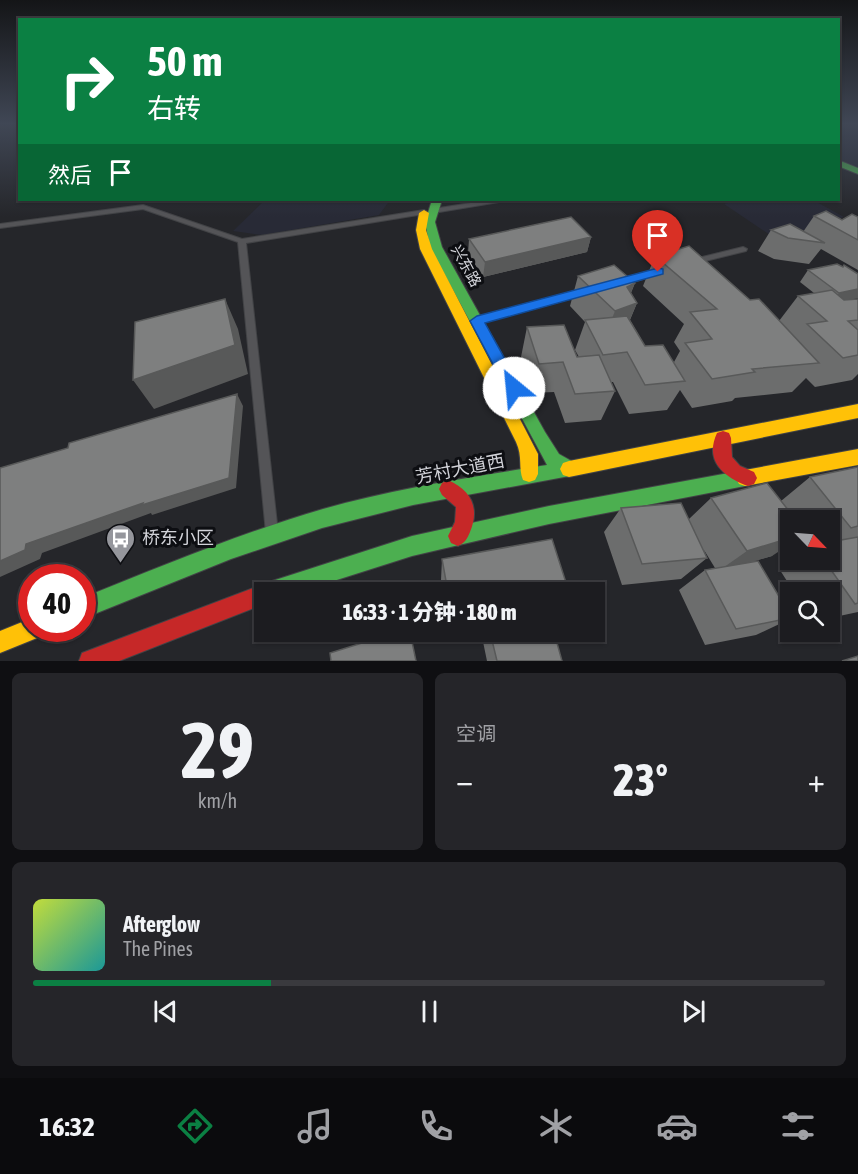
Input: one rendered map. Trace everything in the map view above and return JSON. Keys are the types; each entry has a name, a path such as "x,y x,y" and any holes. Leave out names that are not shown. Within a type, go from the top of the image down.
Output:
{"main road":[{"path":"840,164 858,171"},
{"name":"兴东路","path":"431,205 430,222 436,247 539,437 553,459 564,468"},
{"name":"兴东路","path":"431,205 421,230 426,249 524,440 530,454 529,474"},
{"name":"芳村大道西","path":"96,604 323,518 448,489 858,411"},
{"path":"723,438 723,460 734,472 748,478"},
{"path":"298,582 366,559 549,515 858,457"},
{"path":"448,489 456,492 468,506 468,518 458,536"},
{"path":"90,661 254,598"},
{"path":"0,642 18,635"}],"street":[{"path":"0,226 143,207 242,241 431,205 485,201"},
{"path":"242,241 273,536"},
{"path":"683,265 743,249"},
{"path":"611,285 673,268"},
{"path":"477,321 592,290"}],"shaded area":[{"path":"840,155 858,155 858,167 840,159"},
{"path":"264,201 389,201 379,215 262,235 233,231"},
{"path":"734,201 815,201 844,217 776,239 724,204"}],"building":[{"path":"826,211 842,220 852,214 858,217 858,240 814,216"},
{"path":"571,217 591,237 485,262 469,239"},
{"path":"790,224 825,243 788,238 771,230"},
{"path":"689,246 750,300 759,299 819,363 752,369 755,372 712,379 685,343 712,339 690,312 717,309 655,256"},
{"path":"837,264 843,267 844,265 858,274 858,289 839,293 808,270"},
{"path":"614,265 635,283 627,287 637,303 615,311 578,276"},
{"path":"832,290 844,300 858,299 858,320 848,321 858,330 858,355 843,358 807,324 827,321 798,296"},
{"path":"225,299 235,345 133,380 135,322"},
{"path":"627,316 645,346 663,345 685,381 645,385 627,352 603,355 585,320"},
{"path":"564,325 577,357 599,355 615,391 575,394 563,362 539,364 527,327"},
{"path":"237,394 229,478 142,505 143,503 26,544 25,550 0,561 0,468 68,448 69,443"},
{"path":"858,467 858,526 851,528 840,514 840,510 837,510 810,477"},
{"path":"767,483 788,510 780,510 780,541 747,551 711,498"},
{"path":"681,503 707,558 642,564 621,508"},
{"path":"858,537 858,603 855,604 831,570 840,570 840,540"},
{"path":"552,539 566,582 446,582 442,559"},
{"path":"758,561 780,598 780,620 736,629 705,570"},
{"path":"365,642 412,642 416,661 331,661 330,653"},
{"path":"492,642 557,642 562,661 497,661"},
{"path":"858,656 858,661 842,661"}],"traffic: fast":[{"path":"840,164 858,171"},
{"path":"437,201 430,222 436,247 539,437 553,459 564,468"},
{"path":"96,603 231,550 322,519 413,496 569,469"},
{"path":"300,582 412,546 549,515 745,478"}],"traffic: slow":[{"path":"424,213 421,230 426,249 524,440 530,454 529,474"},
{"path":"569,469 858,411"},
{"path":"745,478 858,457"},
{"path":"0,642 18,635"}],"traffic: jam":[{"path":"723,438 723,460 734,472 748,478"},
{"path":"448,489 461,498 466,509 465,522 458,536"},
{"path":"90,661 254,598"}],"place":[{"name":"桥东小区","path":"121,564"}],"route":[{"path":"514,388 477,321 658,272"}]}
